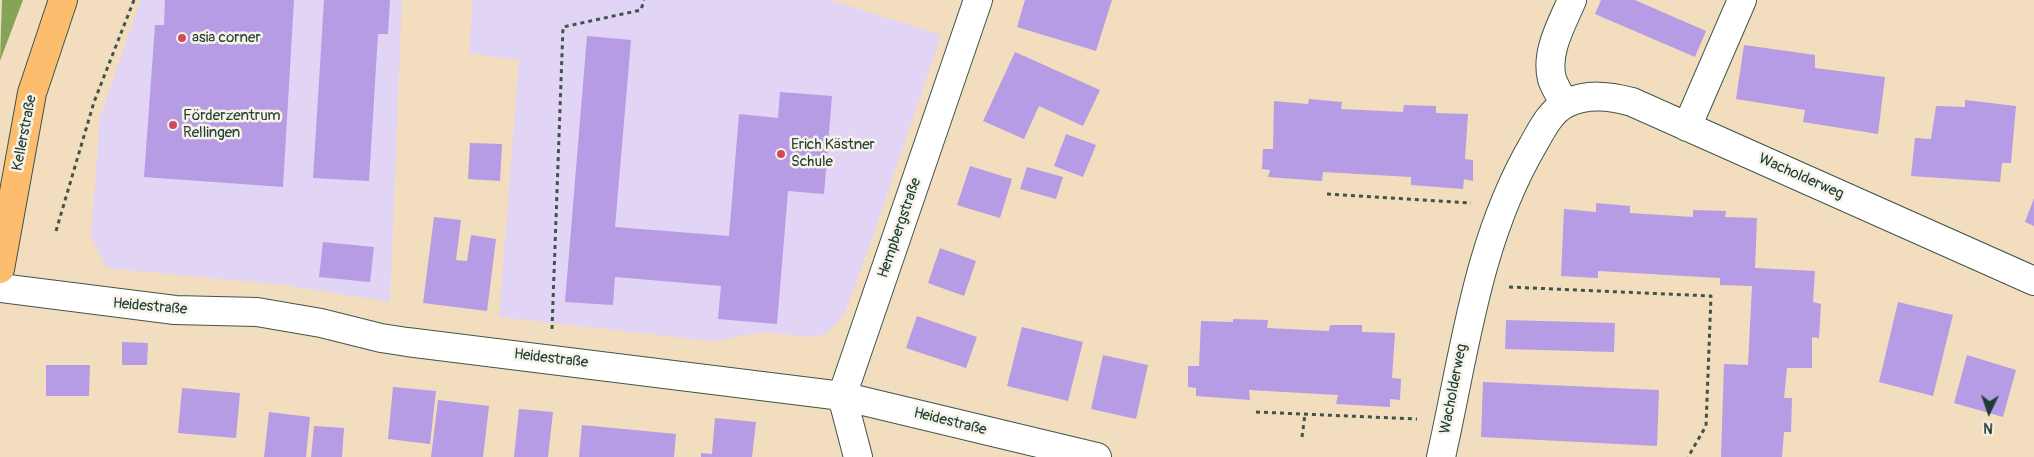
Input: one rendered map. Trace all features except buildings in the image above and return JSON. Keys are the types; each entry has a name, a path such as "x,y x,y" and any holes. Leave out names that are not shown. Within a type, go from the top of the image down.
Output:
{"main road":[{"name":"Kellerstraße","path":"0,269 32,93 63,0"}],"street":[{"name":"Hempbergstraße","path":"842,396 978,0"},
{"path":"1564,104 1552,79 1550,58 1557,34 1572,0"},
{"path":"1688,127 1742,0"},
{"name":"Wacholderweg","path":"1441,457 1476,285 1504,205 1522,164 1546,122 1564,104 1584,97 1609,96 1632,102 2034,281"},
{"name":"Heidestraße","path":"0,288 175,310 257,312 321,323 407,342 842,396 1097,457"},
{"path":"842,396 858,457"}],"path":[{"path":"56,231 94,102 134,0"},
{"path":"552,330 563,27 641,10 644,0"},
{"path":"1327,194 1504,205"},
{"path":"1476,285 1711,296 1706,426 1688,457"},
{"path":"1256,412 1448,420"},
{"path":"1302,437 1305,414"}],"shaded area":[{"path":"141,0 402,0 390,302 283,285 107,268 91,237 100,117"},
{"path":"473,0 830,0 941,35 871,242 844,315 826,334 809,337 765,332 711,341 499,317 519,60 469,53"}],"green space":[{"path":"2,0 23,0 0,61"}],"place":[{"name":"asia corner","path":"182,38"},
{"name":"Förderzentrum Rellingen","path":"173,125"},
{"name":"Erich Kästner Schule","path":"781,154"}]}
